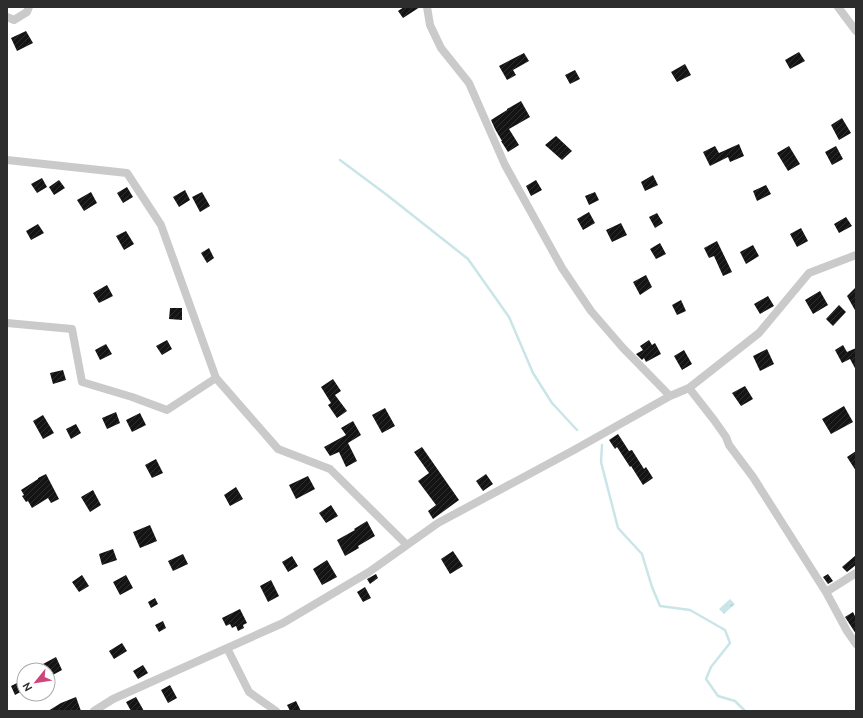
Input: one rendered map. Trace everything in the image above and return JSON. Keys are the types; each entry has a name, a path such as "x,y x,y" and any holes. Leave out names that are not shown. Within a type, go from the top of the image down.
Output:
{"street":[{"path":"7,17 14,20 27,12 29,7"},
{"path":"427,7 430,25 441,48 469,83 505,165 562,268 590,311 623,348 670,396"},
{"path":"838,7 856,31"},
{"path":"7,160 127,173 160,225 216,378 278,449 330,469 407,545"},
{"path":"94,711 113,699 283,623 369,572 438,523 574,450 670,396 689,388 759,333 809,272 856,256"},
{"path":"7,323 72,328 82,382 132,397 167,410 216,378"},
{"path":"689,388 714,420 726,437 729,445 753,478 826,592 847,631 856,644"},
{"path":"826,592 856,573"},
{"path":"227,648 249,692 276,711"}],"water":[{"path":"730,599 735,604 724,614 719,609"}],"building":[{"path":"404,7 420,7 403,18 398,11"},
{"path":"26,31 33,43 17,51 11,38"},
{"path":"799,52 805,61 790,69 785,60"},
{"path":"524,53 529,61 513,70 516,75 507,80 499,66"},
{"path":"685,64 691,75 677,82 671,72"},
{"path":"575,70 580,79 570,84 565,75"},
{"path":"521,101 530,117 509,129 519,145 508,152 491,120"},
{"path":"842,118 851,133 839,140 831,125"},
{"path":"556,136 572,151 562,160 545,145"},
{"path":"739,144 744,156 730,162 728,157 710,166 703,152 715,146 719,153"},
{"path":"789,146 800,164 788,171 777,153"},
{"path":"836,146 843,159 832,165 825,152"},
{"path":"653,175 658,185 645,191 641,182"},
{"path":"42,178 47,187 37,193 31,184"},
{"path":"59,180 65,188 54,195 49,187"},
{"path":"536,180 542,190 531,196 526,186"},
{"path":"766,185 771,194 757,201 753,191"},
{"path":"127,187 133,197 123,203 117,193"},
{"path":"185,190 190,200 179,207 173,197"},
{"path":"91,192 97,203 84,211 77,200"},
{"path":"202,192 210,206 200,212 192,197"},
{"path":"595,192 599,200 589,205 585,196"},
{"path":"589,212 595,223 583,230 577,219"},
{"path":"657,213 663,223 655,228 649,217"},
{"path":"846,217 852,226 839,233 834,224"},
{"path":"621,223 627,235 612,242 606,230"},
{"path":"38,224 44,233 31,240 26,231"},
{"path":"801,228 808,241 797,247 790,234"},
{"path":"126,231 134,244 124,250 116,236"},
{"path":"717,241 732,272 723,276 714,256 709,258 704,248"},
{"path":"660,243 666,254 656,259 650,249"},
{"path":"753,245 759,256 746,264 740,252"},
{"path":"209,248 214,258 207,263 201,253"},
{"path":"646,275 652,287 640,295 633,282"},
{"path":"107,285 113,296 99,303 93,293"},
{"path":"856,287 856,312 847,296"},
{"path":"820,291 828,305 813,314 805,300"},
{"path":"768,296 774,306 760,314 754,304"},
{"path":"681,300 686,311 677,315 672,305"},
{"path":"839,305 846,312 833,326 826,319"},
{"path":"170,308 182,308 182,320 169,319"},
{"path":"167,340 172,349 162,355 156,346"},
{"path":"649,340 652,345 655,343 661,354 646,362 644,358 642,360 636,354 643,350 640,346"},
{"path":"106,344 112,354 100,360 95,350"},
{"path":"843,345 847,352 856,348 856,370 850,359 842,363 835,350"},
{"path":"767,349 774,364 760,371 753,356"},
{"path":"684,350 692,364 682,370 674,356"},
{"path":"63,370 66,380 53,384 50,373"},
{"path":"333,379 341,391 335,395 347,411 337,418 328,405 331,403 321,387"},
{"path":"745,386 753,399 741,406 732,393"},
{"path":"844,406 853,422 831,434 822,419"},
{"path":"385,408 395,426 382,433 372,415"},
{"path":"116,412 120,423 107,429 102,418"},
{"path":"140,413 146,425 132,432 126,420"},
{"path":"43,415 54,433 43,439 33,421"},
{"path":"353,421 361,435 348,443 357,461 346,467 339,452 330,456 324,447 346,435 341,428"},
{"path":"76,424 81,433 71,439 66,429"},
{"path":"618,434 629,451 632,450 644,469 646,467 653,478 643,485 617,447 615,449 609,440"},
{"path":"422,447 459,500 433,519 428,511 436,505 418,481 429,473 414,452"},
{"path":"856,451 856,471 847,457"},
{"path":"156,459 163,473 152,478 145,465"},
{"path":"46,474 59,499 51,503 48,498 32,508 28,501 26,502 22,496 24,495 21,490"},
{"path":"486,474 493,484 483,491 476,481"},
{"path":"308,476 315,489 296,499 289,485"},
{"path":"236,487 243,499 230,506 224,495"},
{"path":"93,490 101,505 90,512 81,497"},
{"path":"331,505 338,516 326,523 319,513"},
{"path":"367,521 375,536 345,556 337,540"},
{"path":"150,525 157,541 140,548 133,532"},
{"path":"113,549 117,560 102,565 99,554"},
{"path":"453,551 463,566 450,574 441,559"},
{"path":"183,554 188,564 173,571 168,561"},
{"path":"856,555 856,565 847,572 842,567"},
{"path":"292,556 298,566 288,572 282,562"},
{"path":"327,560 337,577 322,585 313,569"},
{"path":"376,574 378,578 370,584 367,579"},
{"path":"828,574 833,581 828,584 823,577"},
{"path":"82,575 89,586 79,592 72,582"},
{"path":"126,575 133,588 120,595 113,582"},
{"path":"271,580 279,596 268,602 260,586"},
{"path":"365,587 371,598 363,602 357,592"},
{"path":"155,598 158,604 151,608 148,602"},
{"path":"240,609 247,623 243,625 244,628 238,631 236,626 232,628 230,624 226,626 222,618"},
{"path":"853,612 856,618 856,634 845,617"},
{"path":"163,621 166,628 159,632 155,625"},
{"path":"122,643 127,651 114,659 109,651"},
{"path":"56,657 62,670 56,673 56,662 47,662"},
{"path":"143,665 148,673 138,679 133,671"},
{"path":"16,684 15,695 11,686"},
{"path":"170,685 177,698 168,703 161,690"},
{"path":"76,697 81,711 48,711 61,703"},
{"path":"136,697 144,711 131,711 126,702"},
{"path":"296,701 301,711 290,711 287,705"}],"waterway":[{"path":"340,160 468,259 509,317 533,373 552,403 577,430"},
{"path":"602,445 601,462 618,528 642,554 652,587 660,606 690,610 725,630 730,643 711,667 706,679 718,696 735,701 745,711"}]}
